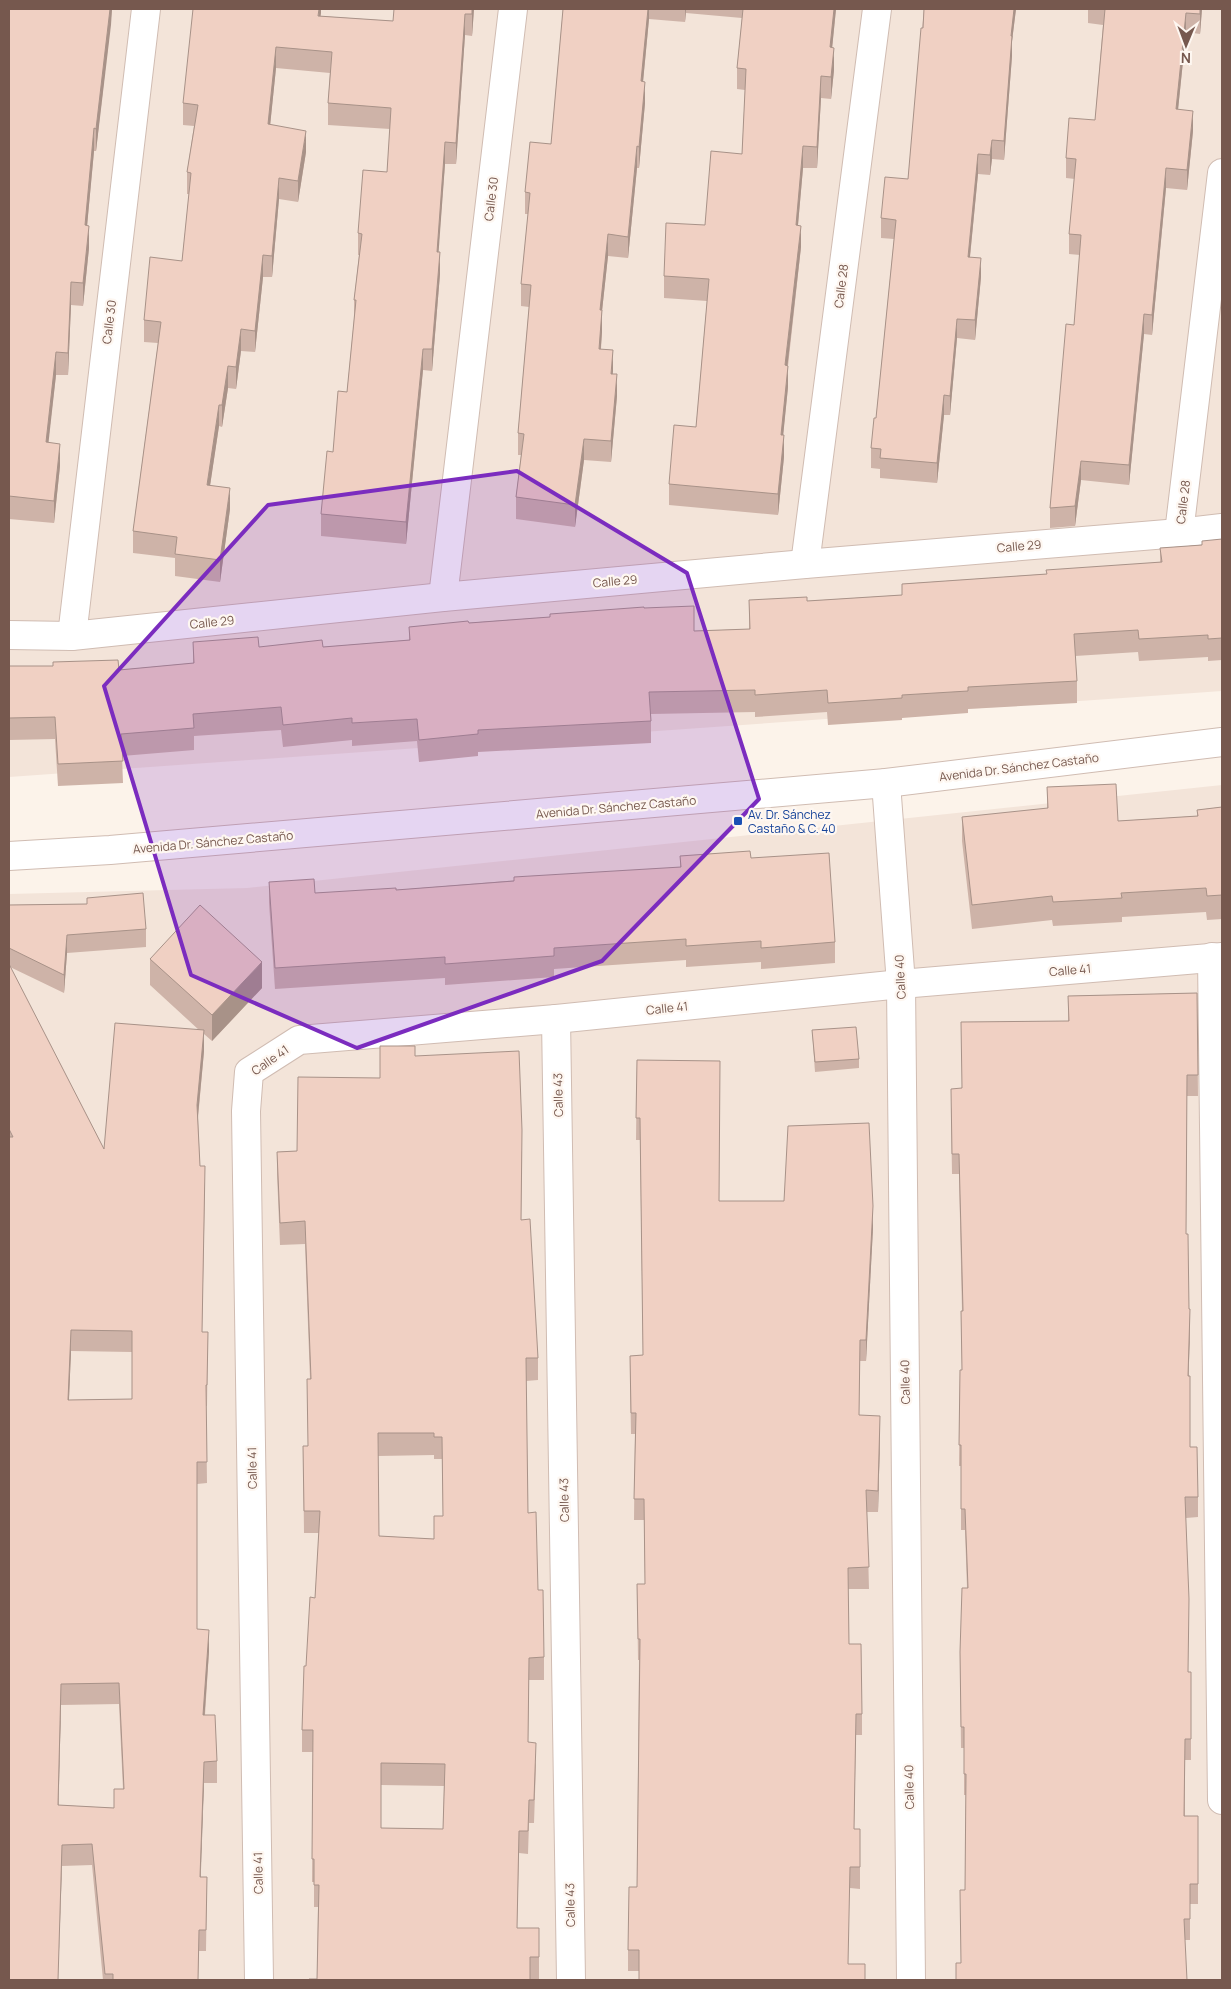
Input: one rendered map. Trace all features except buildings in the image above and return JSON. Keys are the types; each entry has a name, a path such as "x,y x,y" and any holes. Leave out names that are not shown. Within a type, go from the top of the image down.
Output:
{"street":[{"name":"Calle 30","path":"72,636 146,9"},
{"name":"Calle 30","path":"443,597 513,9"},
{"name":"Calle 28","path":"805,564 877,9"},
{"name":"Calle 28","path":"1179,533 1222,172"},
{"name":"Calle 29","path":"9,635 72,636 443,597 1222,528"},
{"name":"Avenida Dr. Sánchez Castaño","path":"9,856 110,850 886,784 1222,742"},
{"name":"Calle 40","path":"886,784 901,984 911,1980"},
{"name":"Calle 41","path":"259,1980 246,1111 248,1072 299,1040 556,1019 901,984 1217,957"},
{"path":"1217,957 1222,1800"},
{"name":"Calle 43","path":"556,1019 571,1980"}],"highlighted area":[{"path":"517,471 687,573 759,799 602,961 357,1048 191,975 104,686 268,505"}],"shaded area":[{"path":"9,9 1222,9 1222,691 9,777"},
{"path":"1222,785 1222,1980 9,1980 9,894 247,888"}],"place":[{"name":"Av. Dr. Sánchez Castaño & C. 40","path":"738,821"}]}
